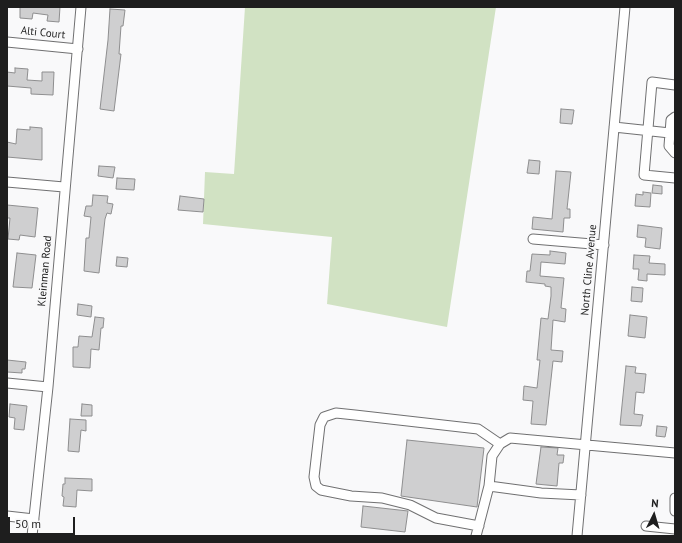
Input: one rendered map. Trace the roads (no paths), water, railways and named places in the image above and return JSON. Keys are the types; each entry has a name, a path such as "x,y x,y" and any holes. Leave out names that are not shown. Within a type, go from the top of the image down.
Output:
{"street":[{"name":"Kleinman Road","path":"32,536 48,387 64,187 81,7"},
{"name":"North Cline Avenue","path":"577,536 625,7"},
{"name":"Alti Court","path":"7,42 78,49"},
{"path":"675,84 652,82 644,175 675,178"},
{"path":"675,117 671,120 669,146 675,153"},
{"path":"614,127 670,133"},
{"path":"7,182 64,187"},
{"path":"533,239 604,245"},
{"path":"7,383 48,387"},
{"path":"479,526 436,518 410,505 382,498 351,496 321,490 316,486 314,477 320,425 324,417 336,413 355,414 478,429 500,444"},
{"path":"476,536 489,486 492,456 500,444 510,438 675,453"},
{"path":"489,486 581,495"},
{"path":"675,498 675,511"},
{"path":"7,516 34,519"},
{"path":"646,526 675,529"}]}
